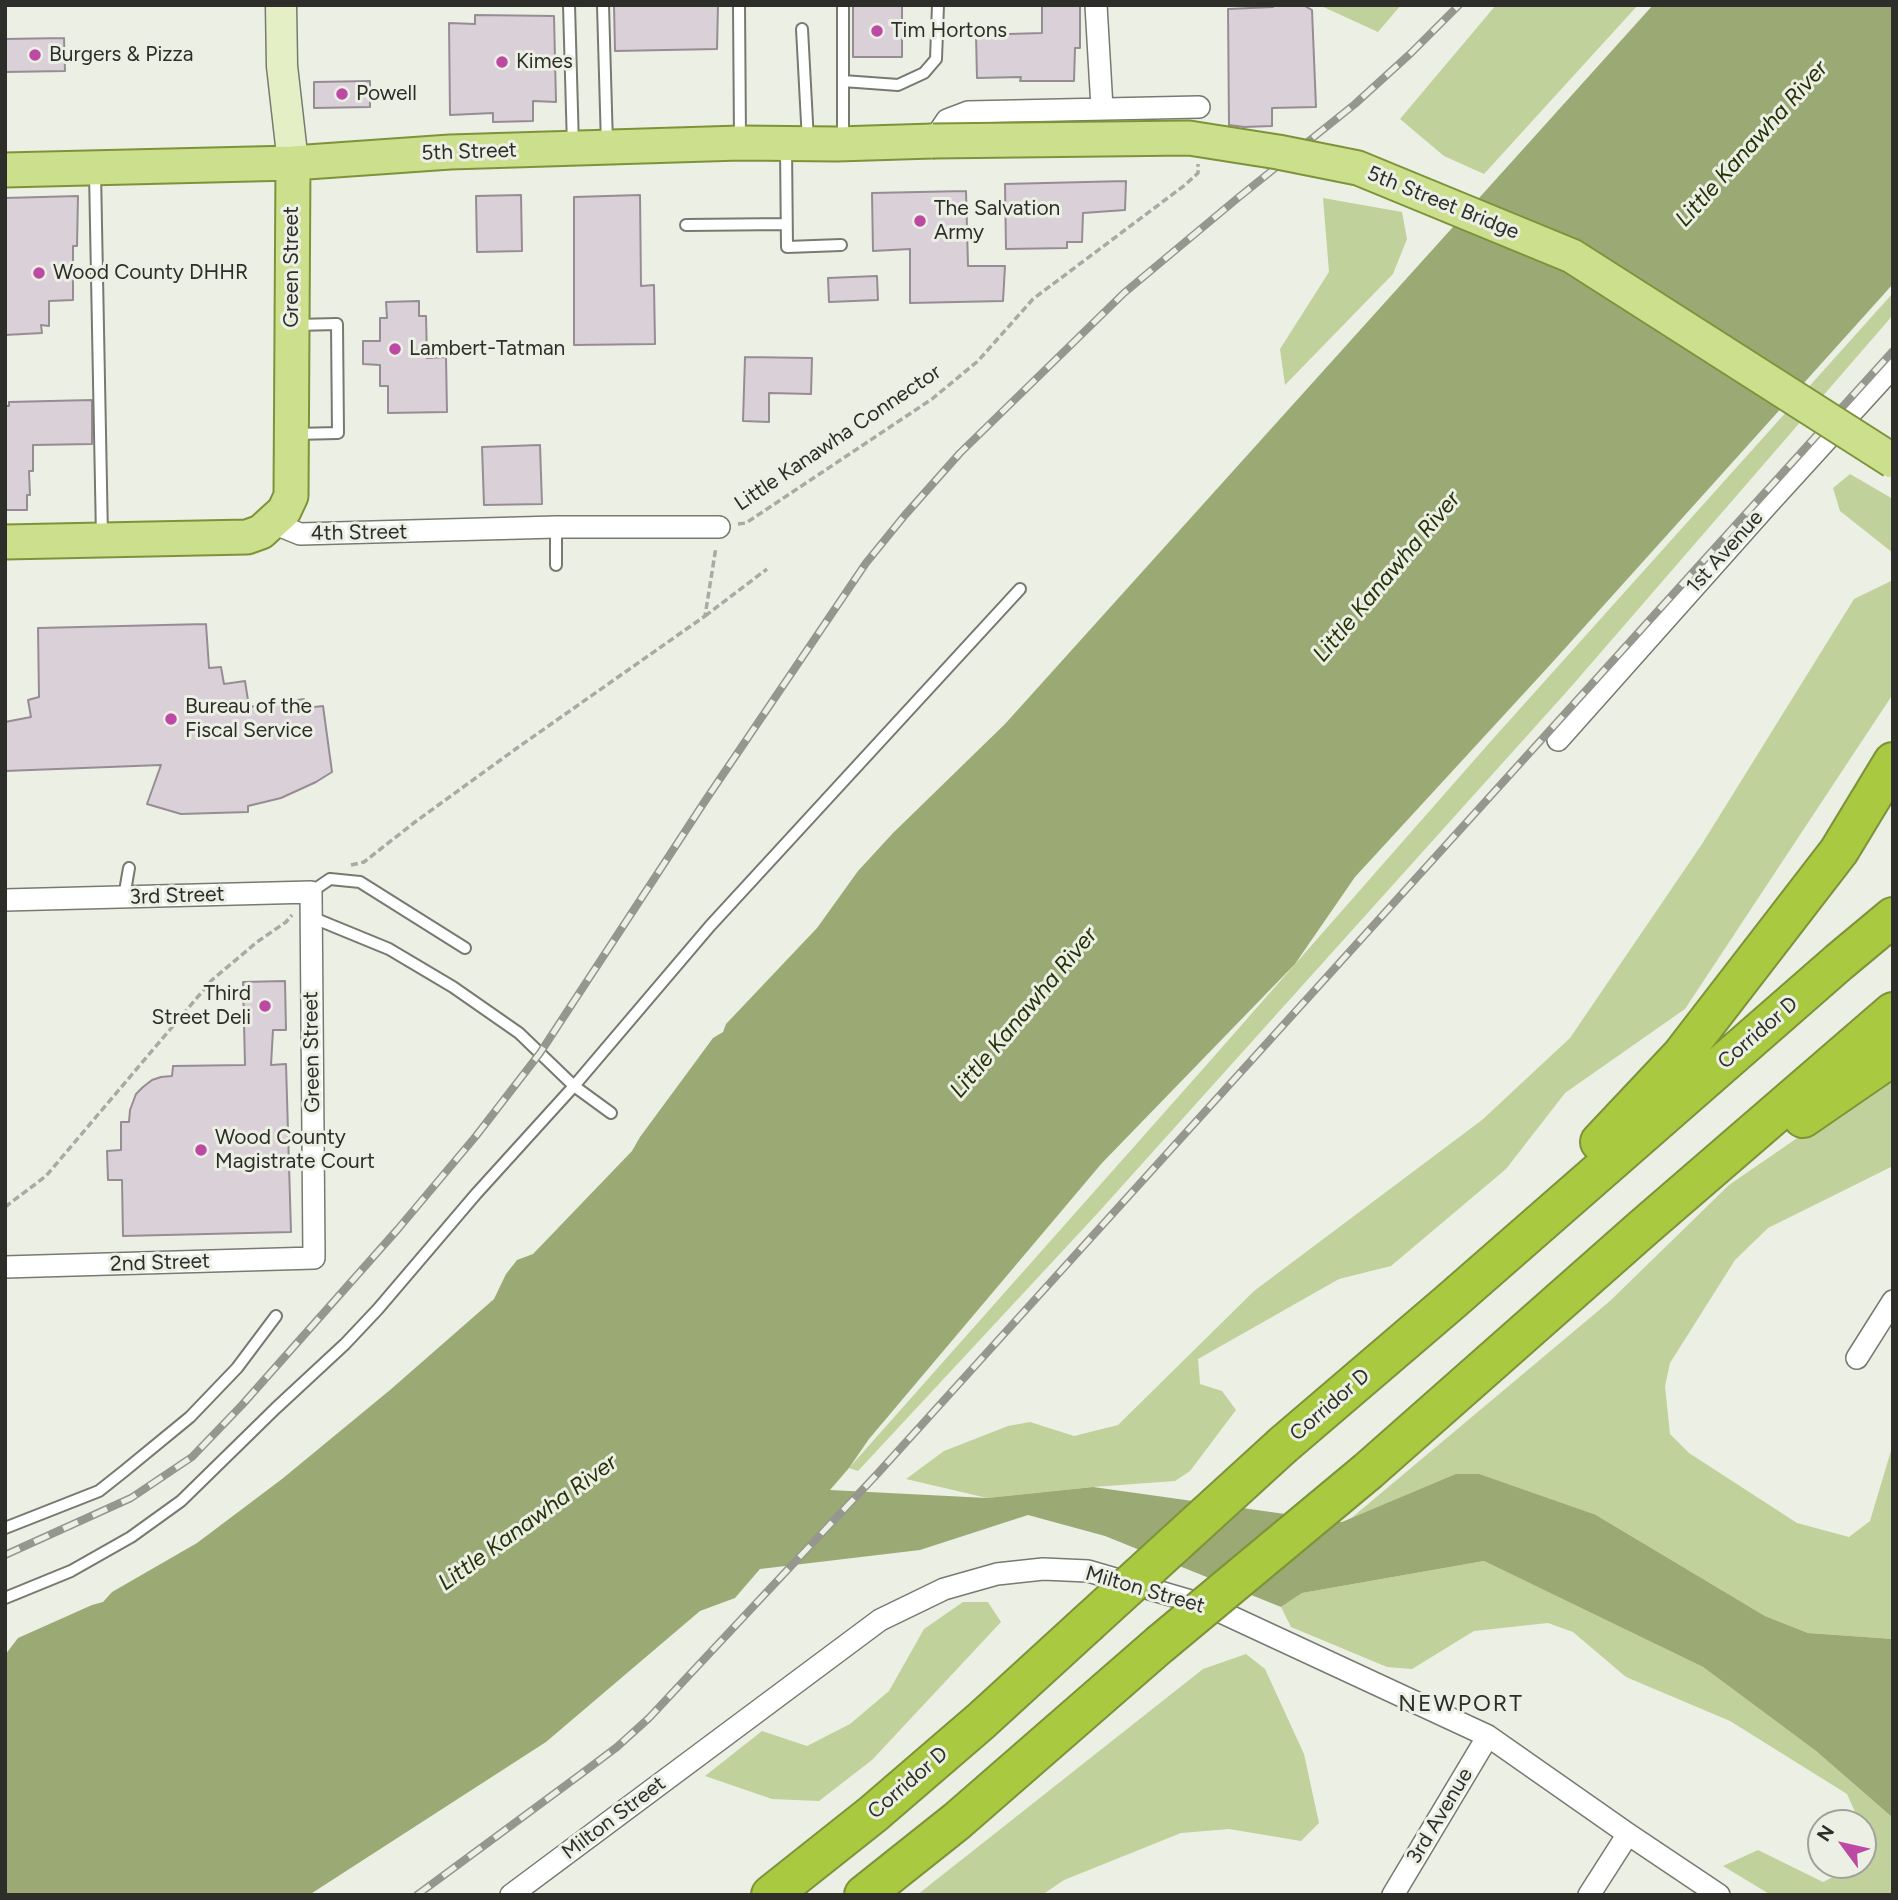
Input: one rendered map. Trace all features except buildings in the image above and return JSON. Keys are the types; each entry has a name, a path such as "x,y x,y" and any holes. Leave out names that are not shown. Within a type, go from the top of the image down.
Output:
{"highway":[{"path":"1449,1303 1681,1056 1839,852 1893,762"},
{"name":"Corridor D","path":"771,1895 873,1814 981,1721 1283,1445 1893,917"},
{"path":"864,1895 957,1821 1159,1645 1368,1471 1893,1012"},
{"path":"1643,1228 1893,1056"}],"main road":[{"name":"5th Street Bridge","path":"933,141 1189,138 1278,152 1358,169 1572,256 1893,461"},
{"name":"5th Street","path":"5,170 293,163 411,154 573,148 933,141"},
{"name":"Green Street","path":"273,523 284,511 291,496 293,163"},
{"path":"5,542 247,537 261,532 273,523"}],"street":[{"name":"Green Street","path":"281,5 282,66 293,163"},
{"path":"1096,5 1102,108"},
{"path":"933,141 947,120 968,112 1199,107"},
{"name":"1st Avenue","path":"1558,740 1893,367"},
{"name":"4th Street","path":"273,523 300,534 556,527 719,527"},
{"path":"311,892 311,924"},
{"name":"3rd Street","path":"5,900 311,892"},
{"name":"Green Street","path":"311,924 314,1258"},
{"name":"2nd Street","path":"5,1267 314,1258"},
{"path":"1857,1358 1893,1301"},
{"name":"Milton Street","path":"511,1895 880,1620 944,1589 997,1574 1043,1569 1087,1571 1208,1606 1488,1736 1719,1895"},
{"name":"3rd Avenue","path":"1393,1895 1488,1736"},
{"path":"1589,1895 1628,1834"}],"lane":[{"path":"569,5 573,148"},
{"path":"603,5 607,147"},
{"path":"739,5 740,143"},
{"path":"843,5 844,144"},
{"path":"843,81 898,85 924,73 936,59 938,5"},
{"path":"802,29 797,143 786,224 787,247 841,246"},
{"path":"95,167 102,540"},
{"path":"686,225 786,224"},
{"path":"291,435 338,433 337,324 292,325"},
{"path":"556,527 556,565"},
{"path":"5,1598 71,1571 131,1537 181,1501 345,1344 574,1086 710,926 1020,589"},
{"path":"124,897 129,868"},
{"path":"311,892 330,879 360,882 465,948"},
{"path":"311,924 389,949 453,987 519,1034 574,1086 611,1113"},
{"path":"5,1528 99,1491 190,1417 237,1368 276,1316"}],"path":[{"name":"Little Kanawha Connector","path":"705,615 719,527 746,523 932,399 978,360 1033,299 1185,185 1198,173 1198,160"},
{"path":"5,1207 46,1176 212,981 257,942 286,922 323,873 364,862 507,755 767,569"}],"shaded area":[{"path":"1319,5 1401,5 1378,32"},
{"path":"1496,5 1638,5 1484,174 1444,156 1400,119"},
{"path":"1323,198 1402,212 1407,239 1393,274 1285,385 1280,349 1329,272"},
{"path":"1893,293 1893,315 1570,688 1096,1215 858,1471 849,1468 1491,741"},
{"path":"1850,474 1893,499 1893,553 1840,511 1833,488"},
{"path":"1893,580 1893,694 1685,1009 1565,1093 1506,1169 1391,1266 1339,1279 1198,1359 1200,1384 1222,1391 1236,1410 1190,1471 1175,1481 987,1498 906,1479 944,1451 1008,1426 1030,1422 1074,1436 1118,1425 1254,1291 1482,1120 1570,1038 1702,844 1854,599"},
{"path":"1893,1072 1893,1166 1768,1228 1735,1260 1670,1363 1665,1386 1670,1434 1689,1453 1797,1523 1849,1537 1870,1521 1893,1444 1893,1639 1808,1633 1765,1616 1596,1515 1349,1520 1610,1301 1729,1185"},
{"path":"1484,1561 1703,1667 1816,1751 1893,1818 1893,1895 1771,1895 1723,1866 1758,1850 1807,1874 1807,1879 1823,1882 1829,1879 1877,1879 1877,1809 1854,1809 1847,1794 1730,1721 1626,1677 1573,1632 1548,1623 1474,1631 1412,1669 1387,1667 1291,1627 1281,1607 1302,1593"},
{"path":"963,1602 988,1602 1001,1622 872,1760 819,1801 772,1799 705,1776 762,1731 807,1746 850,1724 889,1691 924,1629"},
{"path":"1246,1654 1265,1669 1304,1754 1319,1823 1301,1841 1229,1829 1181,1833 1064,1880 1042,1895 917,1895 1203,1669"}],"water":[{"name":"Little Kanawha River","path":"1653,5 1893,5 1893,284 1355,877 1295,964 1102,1163 869,1439 830,1490 987,1498 1093,1487 1342,1522 1456,1474 1479,1474 1596,1515 1765,1616 1808,1633 1893,1639 1893,1818 1816,1751 1703,1667 1484,1561 1302,1593 1281,1607 1105,1536 1028,1515 920,1550 760,1569 735,1598 700,1611 546,1742 309,1895 5,1895 5,1655 18,1638 103,1602 112,1592 197,1543 282,1479 494,1299 506,1274 517,1260 533,1254 632,1151 713,1038 723,1032 726,1024 817,928 858,871 893,833 1005,724"}],"railway":[{"path":"5,1555 131,1498 192,1457 242,1405 398,1229 476,1136 540,1053 705,801 866,563 905,515 960,453 1124,293 1355,104 1459,5"},
{"path":"417,1895 617,1747 649,1718 879,1472 1893,351"}],"place":[{"name":"Tim Hortons","path":"877,31"},
{"name":"Burgers & Pizza","path":"35,55"},
{"name":"Kimes","path":"502,62"},
{"name":"Powell","path":"342,94"},
{"name":"The Salvation Army","path":"920,221"},
{"name":"Wood County DHHR","path":"39,273"},
{"name":"Lambert-Tatman","path":"395,349"},
{"name":"Bureau of the Fiscal Service","path":"171,719"},
{"name":"Third Street Deli","path":"265,1006"},
{"name":"Wood County Magistrate Court","path":"201,1150"}],"district":[{"name":"NEWPORT","path":"1461,1704"}]}
